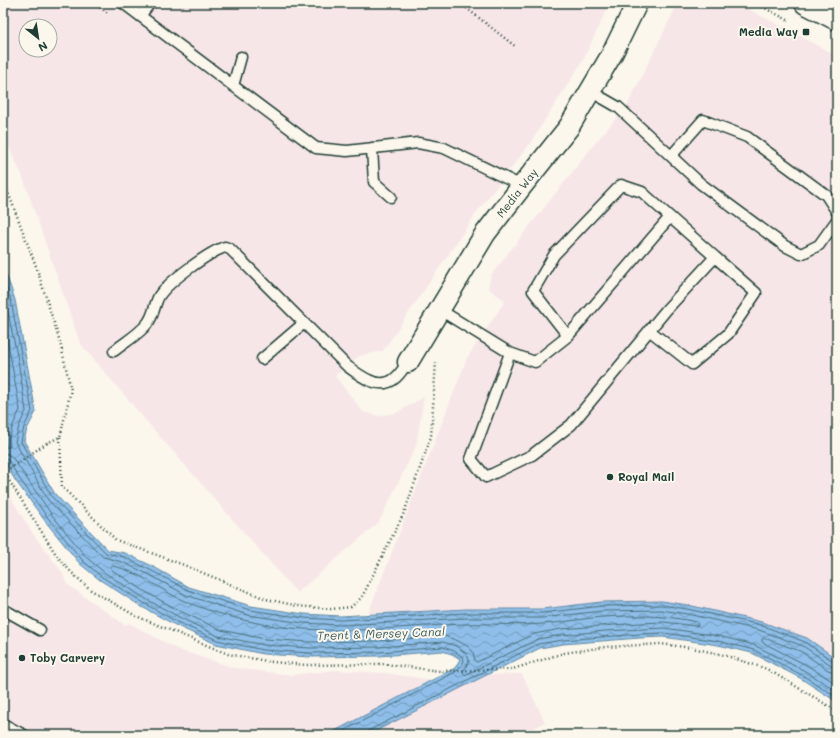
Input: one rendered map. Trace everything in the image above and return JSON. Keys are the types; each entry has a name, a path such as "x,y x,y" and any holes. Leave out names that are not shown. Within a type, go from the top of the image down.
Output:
{"street":[{"name":"Media Way","path":"412,356 485,234 570,127 612,54 637,3"},
{"path":"806,3 837,19"}],"lane":[{"path":"123,3 316,148 347,151 418,143 444,148 522,186"},
{"path":"140,16 150,3"},
{"path":"234,86 241,57"},
{"path":"590,91 618,107 707,189 785,246 801,254 819,245 837,220"},
{"path":"670,156 703,120 747,137 826,195 837,212"},
{"path":"372,148 374,182 391,197"},
{"path":"568,336 533,291 554,255 621,185 642,192 756,293 728,334 692,364 649,330"},
{"path":"440,310 510,353 535,362 568,336 670,217"},
{"path":"114,351 148,323 158,298 164,290 206,256 225,247 230,249 347,366 364,379 384,384 394,379 412,356"},
{"path":"510,353 471,459 486,477 532,455 571,425 649,330 715,257"},
{"path":"262,359 304,323"},
{"path":"3,608 40,630"},
{"path":"3,724 24,735"}],"path":[{"path":"460,3 516,47"},
{"path":"3,179 36,266 58,334 71,390 60,437 62,487 116,540 184,565 266,599 298,606 331,609 351,607 362,597 404,513 431,437 437,361 412,356"},
{"path":"60,437 47,443 3,472 58,556 71,572 91,590 136,616 228,654 272,662 306,665 384,664 440,671 513,669 564,653 605,647 661,644 692,648 724,655 767,669 837,711"}],"shaded area":[{"path":"3,3 610,3 582,62 529,145 477,212 383,351 359,356 335,376 363,412 378,416 396,413 424,397 416,446 379,522 297,593 80,343 22,175 3,135"},
{"path":"678,3 737,3 837,56 837,659 807,638 762,622 688,605 601,602 542,609 368,614 467,358 505,301 488,288 491,275 596,142 627,106"},
{"path":"3,485 33,534 62,572 67,584 125,625 129,623 179,650 235,668 292,675 336,670 385,673 433,680 327,735 3,735"},
{"path":"522,674 545,722 522,735 368,735 485,675"}],"water":[{"name":"Trent & Mersey Canal","path":"3,265 15,300 36,412 27,429 24,441 55,494 108,550 125,553 189,587 251,606 304,614 340,616 466,609 542,609 601,602 662,601 688,605 762,622 807,638 837,659 837,702 800,678 752,653 718,645 663,637 640,638 563,644 540,648 368,735 327,735 455,668 460,659 452,654 442,651 380,656 310,657 263,654 216,644 175,625 142,607 100,580 80,564 45,521 15,480 3,460"}],"place":[{"name":"Media Way","path":"806,32"},
{"name":"Royal Mail","path":"610,477"},
{"name":"Toby Carvery","path":"22,658"}]}
